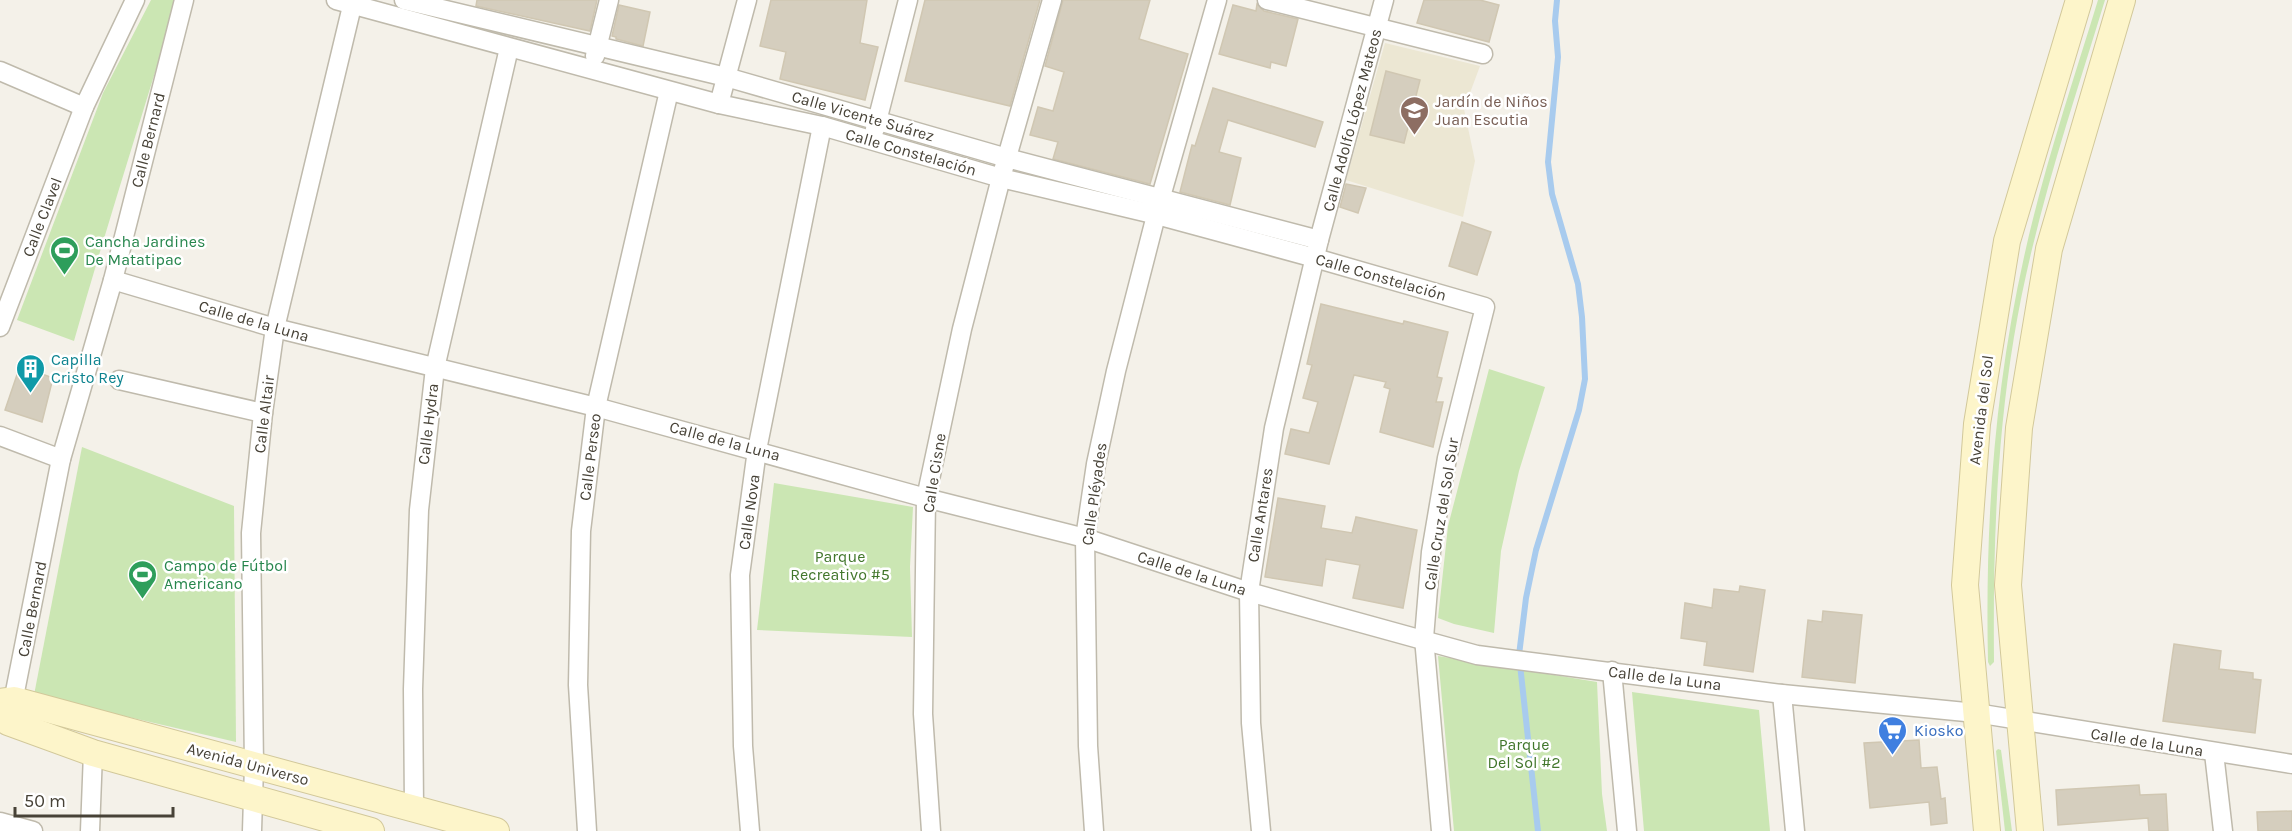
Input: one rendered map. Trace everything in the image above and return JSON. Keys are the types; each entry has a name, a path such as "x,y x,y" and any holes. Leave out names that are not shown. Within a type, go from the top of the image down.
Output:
{"street":[{"name":"Calle Clavel","path":"0,327 84,107 135,0"},
{"name":"Calle Bernard","path":"6,710 61,459 113,280 184,0"},
{"name":"Calle Vicente Suárez","path":"404,0 462,6 598,47 726,77 1007,158 1158,207"},
{"path":"592,70 609,0"},
{"path":"719,104 747,0"},
{"path":"872,140 908,0"},
{"name":"Calle Cisne","path":"931,831 923,714 926,498 962,329 1001,178 1052,0"},
{"name":"Calle Pléyades","path":"1094,831 1088,746 1085,538 1096,464 1116,371 1158,207 1217,0"},
{"path":"1267,0 1483,54"},
{"name":"Calle Adolfo López Mateos","path":"1317,249 1384,0"},
{"name":"Avenida del Sol","path":"1987,831 1965,585 1977,424 2007,242 2079,0"},
{"path":"2030,831 2008,585 2019,428 2049,249 2122,0"},
{"name":"Calle Constelación","path":"344,3 393,8 455,32 509,48 719,104 822,126 1001,178 1158,207 1317,249 1485,307"},
{"name":"Calle Altair","path":"252,831 254,766 251,532 263,413 275,328 344,3"},
{"path":"455,32 462,6"},
{"name":"Calle Hydra","path":"414,808 413,689 418,510 435,368 509,48"},
{"path":"0,71 84,107"},
{"name":"Calle Perseo","path":"587,831 578,685 581,531 596,407 669,90"},
{"name":"Calle Nova","path":"750,831 743,746 740,575 757,450 822,126"},
{"name":"Calle Antares","path":"1261,831 1251,723 1249,591 1274,428 1317,249"},
{"name":"Calle de la Luna","path":"113,280 275,328 596,407 926,498 1085,538 1249,591 1424,638 1477,655 1782,694 1976,713 2292,764"},
{"name":"Calle Cruz del Sol Sur","path":"1441,831 1424,638 1431,552 1447,458 1485,307"},
{"path":"119,380 263,413"},
{"path":"0,436 61,459"},
{"path":"1612,671 1627,831"},
{"path":"1782,694 1795,831"},
{"name":"Avenida Universo","path":"6,710 81,717 496,831"},
{"name":"Avenida Universo","path":"6,710 83,750 371,831"},
{"path":"81,717 90,831"},
{"path":"2214,753 2223,831"},
{"path":"0,822 33,831"}],"shaded area":[{"name":"Jardín de Niños Juan Escutia","path":"1385,43 1480,66 1464,109 1475,161 1463,217 1346,180"}],"green space":[{"path":"151,0 177,0 74,341 17,320 103,93"},
{"path":"2098,0 2105,0 2042,209 2014,337 1999,459 1994,580 1994,662 1990,666 1987,611 1990,509 2005,358 2024,257 2040,192"},
{"path":"1489,369 1545,387 1519,471 1501,551 1494,633 1438,618 1448,526"},
{"name":"Campo de Fútbol Americano","path":"82,447 234,506 236,742 34,695"},
{"name":"Parque Recreativo #5","path":"774,483 913,507 910,567 912,637 757,630"},
{"name":"Parque Del Sol #2","path":"1438,656 1597,682 1602,794 1607,831 1454,831"},
{"path":"1632,692 1759,710 1770,831 1644,831"},
{"path":"2001,750 2012,831 2005,831 1996,751"}],"building":[{"path":"477,0 597,0 590,31 476,6"},
{"path":"771,0 867,0 860,43 878,47 865,100 780,79 786,52 760,46"},
{"path":"925,0 1040,0 1010,106 905,81"},
{"path":"1063,0 1150,0 1139,39 1188,54 1150,184 1053,159 1058,142 1030,135 1038,107 1053,111 1064,72 1045,66"},
{"path":"1424,0 1480,0 1499,5 1489,42 1417,23"},
{"path":"1257,4 1264,11 1298,19 1286,66 1271,62 1270,68 1219,54 1233,5 1256,11"},
{"path":"619,5 650,12 643,46 612,36"},
{"path":"1386,71 1420,80 1404,143 1370,135"},
{"path":"1213,88 1323,122 1315,147 1228,120 1219,152 1241,158 1230,205 1180,192 1192,145 1195,146"},
{"path":"1346,184 1366,188 1358,213 1340,207"},
{"path":"1462,222 1491,232 1477,275 1449,266"},
{"path":"1321,304 1403,324 1404,321 1448,332 1437,377 1442,378 1436,402 1443,402 1433,447 1380,432 1390,389 1384,387 1386,382 1354,375 1329,464 1285,454 1291,429 1309,433 1318,402 1303,398 1312,365 1307,364"},
{"name":"Capilla Cristo Rey","path":"20,366 53,378 42,422 5,410"},
{"path":"1278,498 1325,506 1321,528 1352,533 1356,517 1417,530 1403,608 1353,598 1360,565 1326,559 1322,586 1265,577"},
{"path":"1740,586 1765,590 1753,672 1704,665 1707,642 1681,638 1685,603 1712,608 1714,589 1739,592"},
{"path":"1823,611 1862,615 1855,683 1802,677 1808,620 1822,622"},
{"path":"2174,644 2221,651 2219,669 2253,673 2253,679 2261,680 2255,733 2163,721"},
{"path":"1919,740 1921,768 1937,767 1941,799 1945,798 1947,823 1931,825 1929,802 1870,808 1864,743"},
{"path":"2139,785 2140,795 2166,794 2168,831 2149,831 2148,818 2058,825 2056,790"},
{"path":"2292,811 2292,831 2258,831 2257,812"}],"waterway":[{"path":"1538,831 1519,655 1526,598 1536,550 1579,410 1585,379 1578,284 1552,194 1548,162 1558,57 1555,21 1557,0"}],"place":[{"name":"Jardín de Niños Juan Escutia","path":"1414,136"},
{"name":"Cancha Jardines De Matatipac","path":"64,276"},
{"name":"Capilla Cristo Rey","path":"30,394"},
{"name":"Campo de Fútbol Americano","path":"143,600"},
{"name":"Kiosko","path":"1893,756"}]}
